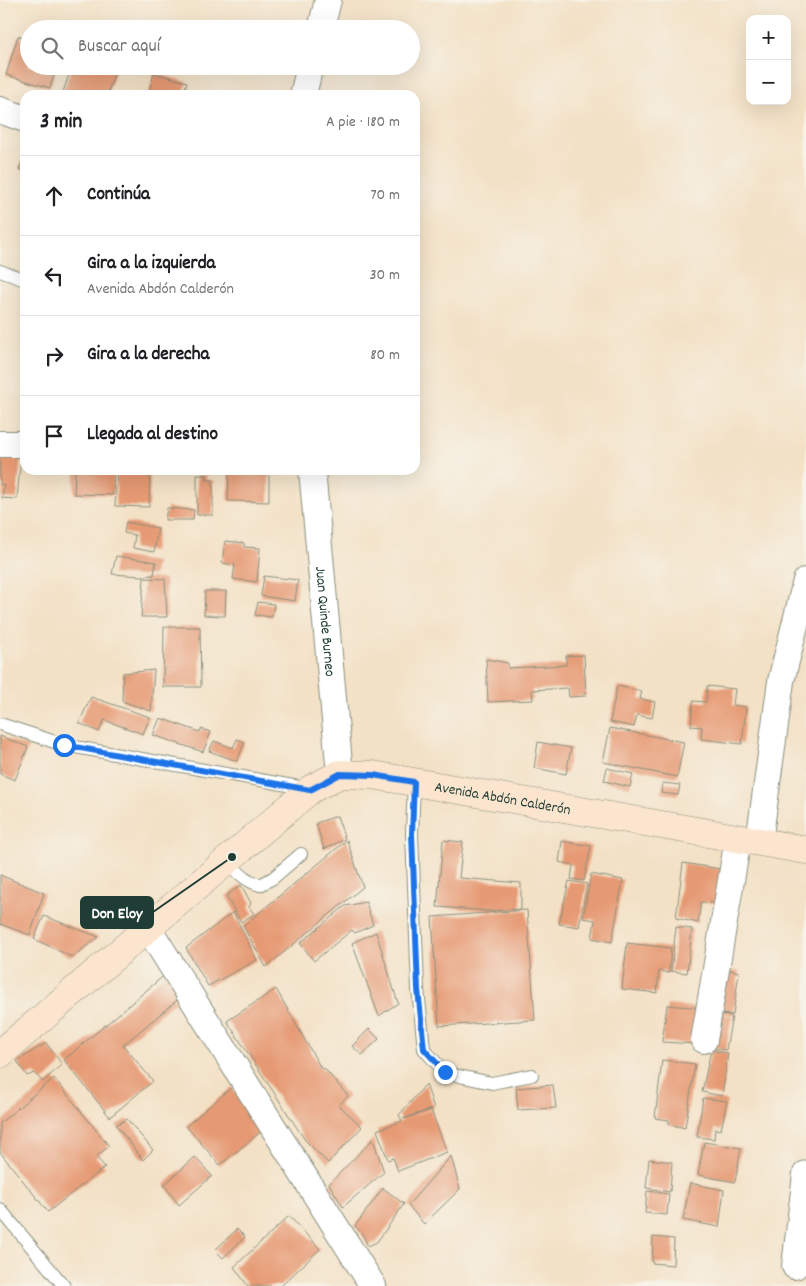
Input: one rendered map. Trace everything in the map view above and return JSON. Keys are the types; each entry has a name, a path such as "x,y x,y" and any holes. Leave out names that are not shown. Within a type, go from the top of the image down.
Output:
{"street":[{"path":"322,20 328,0"},
{"path":"303,90 308,75"},
{"path":"0,110 20,117"},
{"path":"0,444 20,444"},
{"name":"Juan Quinde Burneo","path":"312,475 340,774"},
{"path":"704,1040 781,681 806,581"},
{"name":"Avenida Abdón Calderón","path":"0,1054 310,790 340,774 373,775 806,850"},
{"path":"148,928 373,1286"},
{"path":"795,1266 806,1174"}],"lane":[{"path":"0,271 20,278"},
{"path":"0,724 64,745 310,790"},
{"path":"414,782 412,834 418,989 424,1049 445,1072 492,1083 532,1075"},
{"path":"227,860 251,883 260,885 273,878 302,854"},
{"path":"0,1209 64,1286"}],"building":[{"path":"18,36 20,37 20,75 54,75 50,88 6,75"},
{"path":"69,75 114,75 109,90 64,90"},
{"path":"153,75 161,75 187,82 185,90 149,90"},
{"path":"0,455 20,456 17,499 2,498 4,485 0,485"},
{"path":"75,475 114,475 113,495 74,494"},
{"path":"117,475 150,475 149,507 115,506"},
{"path":"197,475 207,475 206,480 213,480 213,515 197,515"},
{"path":"229,475 269,475 269,502 228,501"},
{"path":"167,508 194,510 193,520 165,520"},
{"path":"126,522 158,528 154,552 133,548 135,535 124,533"},
{"path":"225,541 244,543 244,547 260,548 257,582 233,579 235,565 222,563"},
{"path":"116,556 156,562 154,575 112,574"},
{"path":"264,576 298,580 295,601 261,596"},
{"path":"144,578 165,579 167,617 141,617"},
{"path":"205,591 226,591 225,616 204,615"},
{"path":"258,602 274,604 272,617 255,615"},
{"path":"164,627 200,627 201,687 163,687"},
{"path":"584,655 586,696 569,697 568,688 532,690 533,700 488,702 486,659 508,663 508,668 566,665 566,656"},
{"path":"154,670 151,711 122,701 123,673"},
{"path":"617,686 642,691 640,699 655,702 652,718 637,715 634,727 610,722"},
{"path":"707,686 735,689 733,705 746,707 742,744 701,739 702,727 691,726 693,701 706,702"},
{"path":"91,697 150,717 143,734 104,720 99,732 79,723"},
{"path":"160,718 200,732 201,729 211,732 203,752 153,735"},
{"path":"610,728 684,742 677,777 603,762"},
{"path":"0,736 28,747 15,780 0,774"},
{"path":"237,739 245,742 237,761 209,751 214,741 233,748"},
{"path":"538,742 571,748 566,774 534,768"},
{"path":"607,768 633,774 630,787 604,781"},
{"path":"663,783 680,785 678,795 661,793"},
{"path":"337,816 345,839 324,849 316,823"},
{"path":"347,840 363,887 266,967 243,926"},
{"path":"443,840 463,842 459,878 521,883 521,909 489,911 437,907"},
{"path":"562,841 591,846 584,881 571,879 573,865 559,862"},
{"path":"683,863 727,870 723,904 701,902 698,923 676,918"},
{"path":"591,874 623,880 612,942 592,938 595,920 583,918"},
{"path":"0,875 44,893 30,935 0,924"},
{"path":"569,881 587,884 579,927 559,924"},
{"path":"241,885 251,903 249,907 254,914 241,922 226,896"},
{"path":"366,902 373,925 355,933 352,930 314,961 300,943 345,906"},
{"path":"527,910 535,1020 439,1026 432,917"},
{"path":"233,912 257,960 208,986 186,948"},
{"path":"44,916 99,937 72,957 34,939"},
{"path":"676,927 692,929 687,973 671,971"},
{"path":"376,932 398,1003 379,1016 352,943"},
{"path":"627,943 671,948 669,973 659,971 657,993 622,989"},
{"path":"725,969 739,972 733,1015 718,1014"},
{"path":"167,973 182,996 123,1045 153,1081 110,1117 64,1060"},
{"path":"276,989 322,1070 324,1068 348,1096 339,1105 362,1127 328,1163 305,1140 227,1021"},
{"path":"667,1005 703,1008 696,1044 662,1042"},
{"path":"717,1015 732,1016 726,1050 711,1048"},
{"path":"369,1029 379,1039 362,1055 352,1046"},
{"path":"46,1043 62,1064 43,1082 34,1073 27,1076 17,1061"},
{"path":"711,1050 728,1053 722,1096 702,1092"},
{"path":"662,1060 695,1064 685,1128 669,1124 669,1120 655,1118"},
{"path":"54,1078 109,1146 96,1157 105,1167 48,1212 0,1152 0,1123"},
{"path":"426,1084 434,1108 403,1119 431,1110 447,1152 398,1171 393,1158 388,1160 377,1130 402,1121 399,1115"},
{"path":"553,1085 556,1108 518,1110 516,1088"},
{"path":"232,1087 263,1130 220,1165 186,1126"},
{"path":"703,1098 727,1101 721,1130 715,1129 714,1139 697,1137"},
{"path":"127,1119 153,1150 143,1160 116,1125"},
{"path":"373,1139 384,1172 343,1207 329,1184"},
{"path":"704,1142 741,1148 735,1182 698,1175"},
{"path":"451,1156 460,1189 424,1224 408,1205"},
{"path":"195,1157 212,1176 179,1205 164,1185"},
{"path":"649,1159 672,1162 670,1192 646,1188"},
{"path":"690,1183 724,1190 719,1227 683,1220"},
{"path":"383,1188 404,1204 377,1242 368,1246 362,1234 355,1226"},
{"path":"647,1191 669,1194 667,1215 645,1213"},
{"path":"289,1216 320,1249 281,1286 248,1286 234,1267"},
{"path":"237,1229 245,1237 223,1258 215,1250"},
{"path":"653,1237 674,1239 673,1265 652,1263"}],"place":[{"name":"Don Eloy","path":"232,857"}],"route":[{"path":"64,745 310,790 340,774 373,775 414,782 412,834 418,989 424,1049 445,1072"}]}
